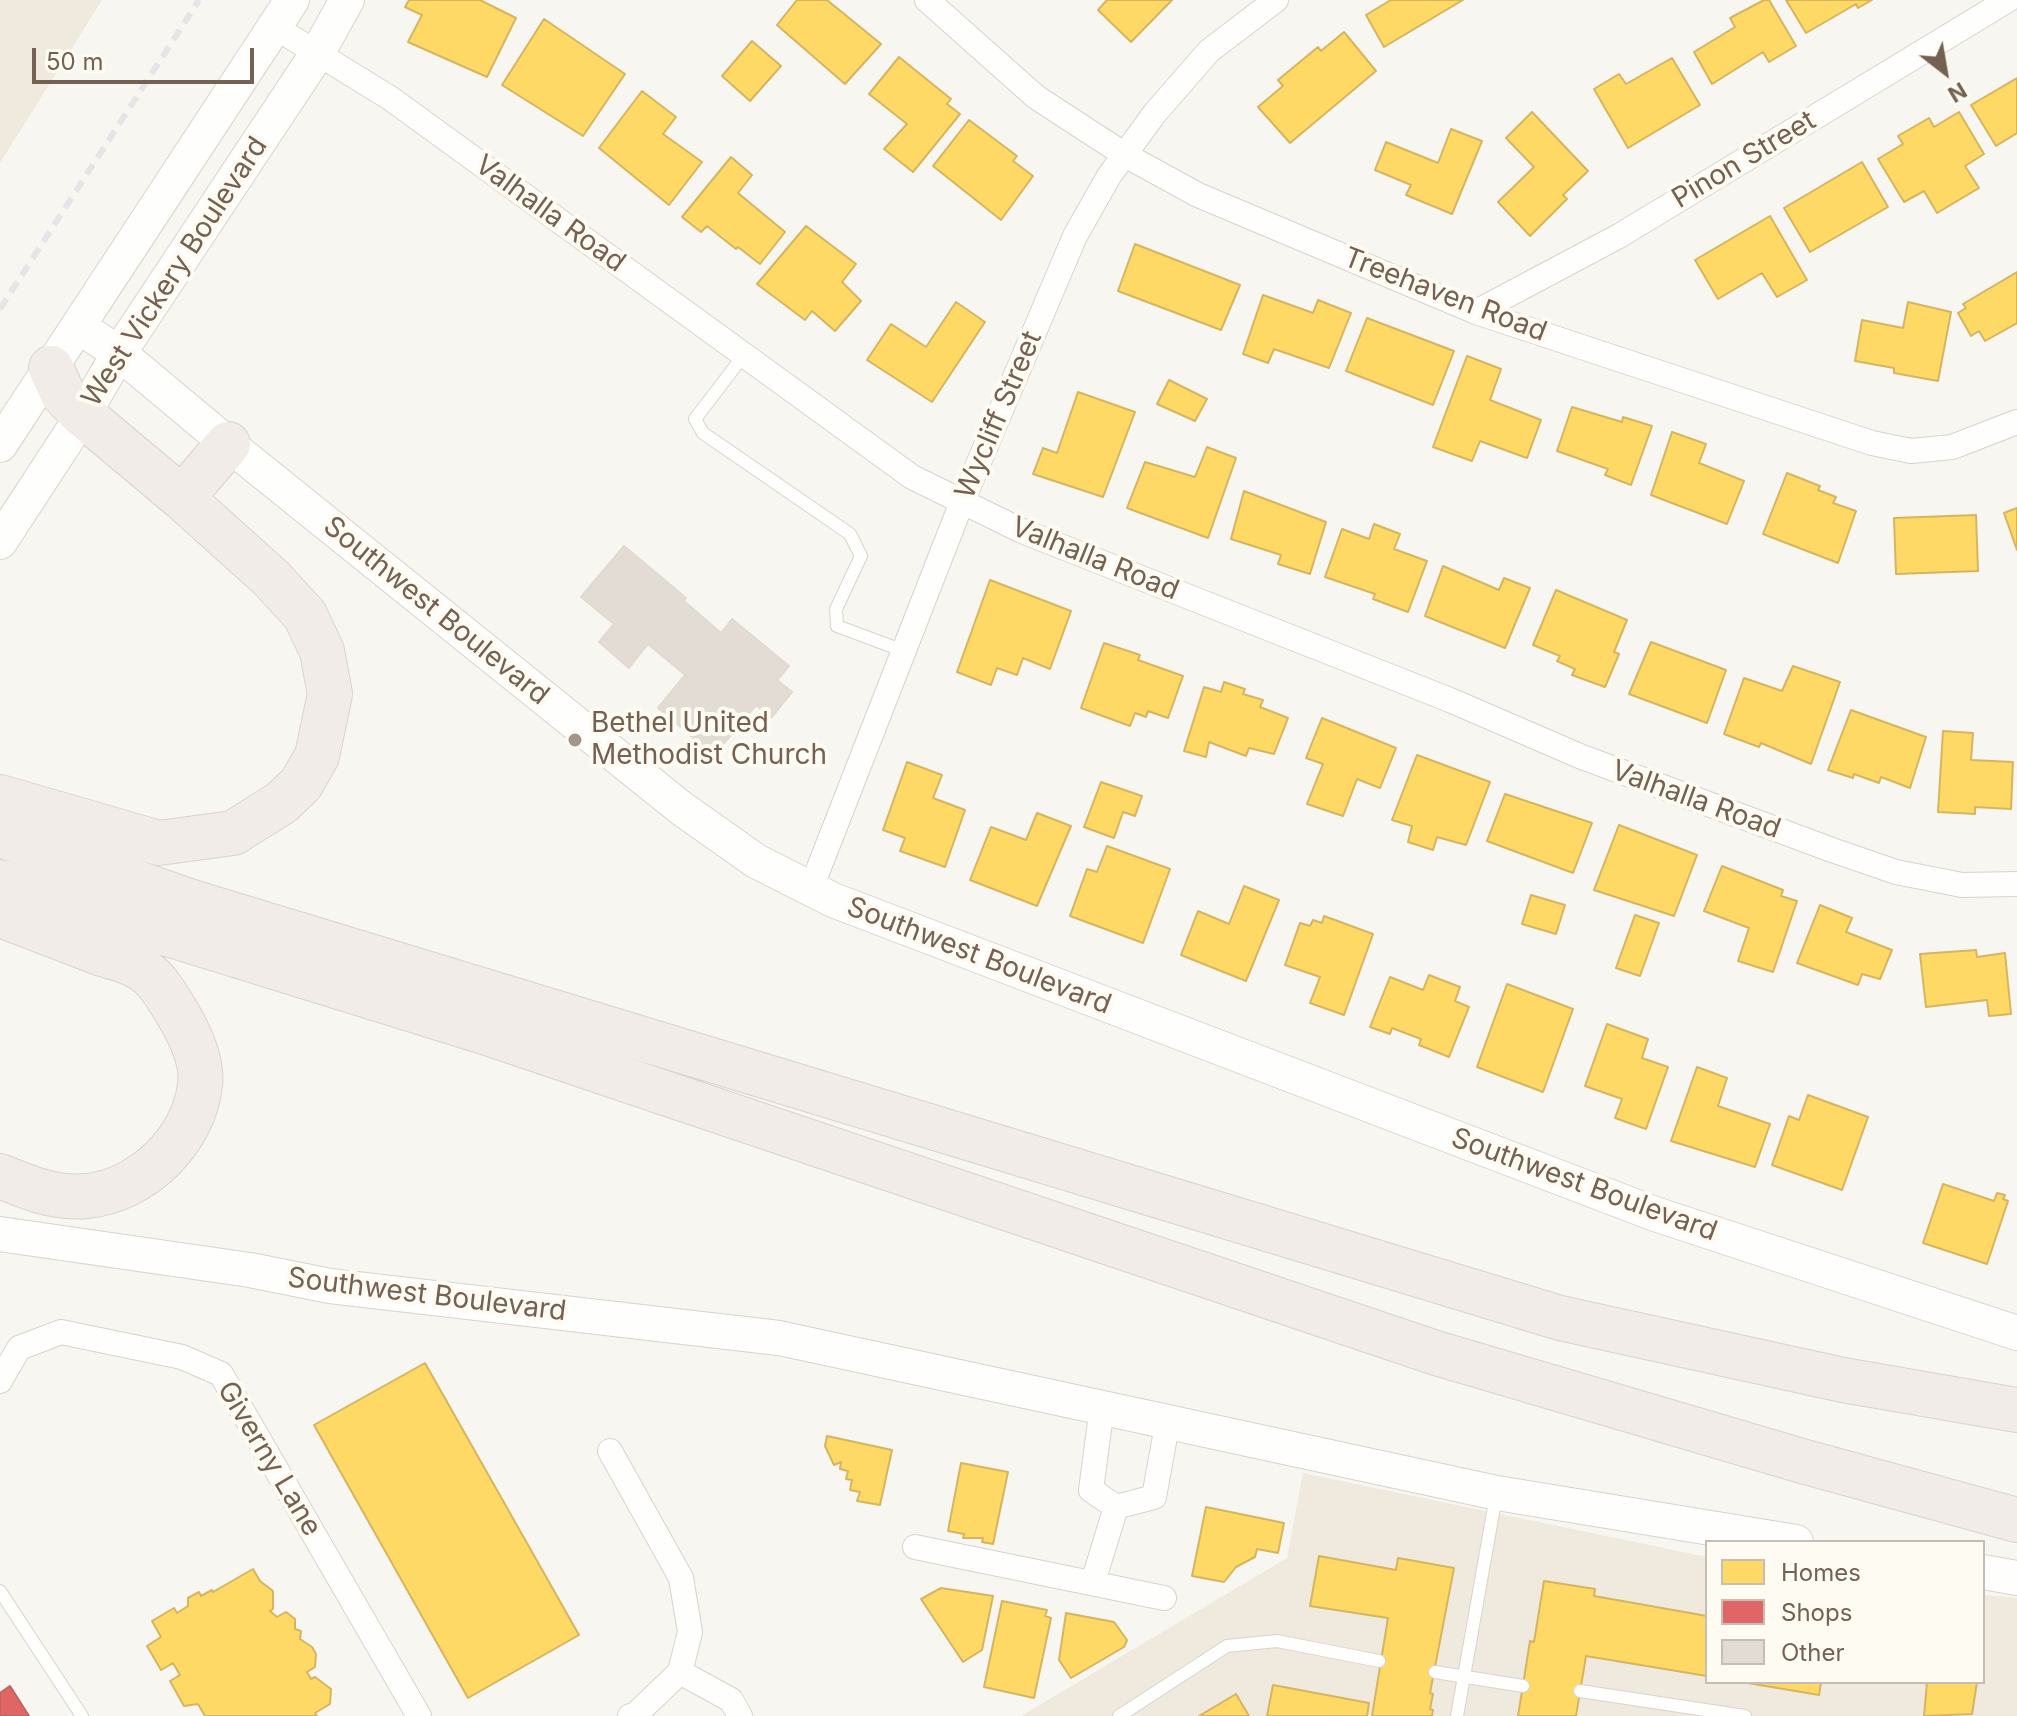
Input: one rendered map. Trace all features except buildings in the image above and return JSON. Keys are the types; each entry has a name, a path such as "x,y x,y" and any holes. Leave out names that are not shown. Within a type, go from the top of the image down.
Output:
{"highway":[{"path":"2,811 159,843 233,833 281,803 301,784 317,756 330,694 322,651 305,615 271,578 83,415 63,394 51,368"},
{"path":"182,498 228,444"},
{"path":"2,811 189,901 1560,1318 1843,1380 2017,1410"},
{"path":"0,882 481,1031 1436,1353 1802,1461 2017,1520"},
{"path":"0,915 142,969 163,990 188,1031 201,1084 191,1118 170,1153 146,1173 111,1192 85,1197 45,1194 0,1176"}],"main road":[{"name":"West Vickery Boulevard","path":"0,542 83,415 119,353 317,54 347,0"},
{"name":"West Vickery Boulevard","path":"0,445 283,13"},
{"name":"Southwest Boulevard","path":"79,327 119,353 681,808 756,861 833,900 1655,1214 2017,1333"},
{"name":"Southwest Boulevard","path":"0,1234 250,1270 330,1286 779,1338 1497,1493 1784,1540"},
{"path":"1985,1572 2017,1578"}],"street":[{"name":"Treehaven Road","path":"927,0 1036,97 1125,155 1198,195 1476,312 1872,443 1911,451 1952,447 2017,422"},
{"name":"Wycliff Street","path":"811,888 962,502 1075,236 1109,176 1155,113 1209,51 1276,0"},
{"name":"Pinon Street","path":"1476,312 1619,236 2008,0"},
{"name":"Valhalla Road","path":"283,13 317,54 390,98 912,477 1022,531 1450,700 1582,757 1832,850 1896,872 1962,885 2017,884"},
{"name":"Giverny Lane","path":"0,1381 19,1348 61,1332 182,1357 221,1374 418,1716"},
{"path":"1102,1407 1091,1490 1116,1507 1154,1497 1168,1420"},
{"path":"610,1451 681,1578 690,1632 680,1672 635,1715 630,1716"},
{"path":"1093,1582 1116,1507"},
{"path":"915,1547 1164,1598"},
{"path":"680,1672 731,1700 740,1716"}],"lane":[{"path":"744,355 695,419 703,433 850,534 861,556 836,609 837,626 904,651"},
{"path":"1457,1716 1497,1493"},
{"path":"0,1591 6,1614 82,1716"},
{"path":"1119,1716 1227,1646 1277,1641 1379,1661"},
{"path":"1435,1672 1523,1686"},
{"path":"1580,1691 1745,1716"}],"shaded area":[{"path":"0,0 102,0 0,163"},
{"path":"1303,1473 1705,1557 1705,1684 1985,1684 1985,1595 2017,1598 2017,1716 1021,1716 1287,1558"}],"railway":[{"path":"0,309 199,0"}],"place":[{"name":"Bethel United Methodist Church","path":"575,740"}]}
